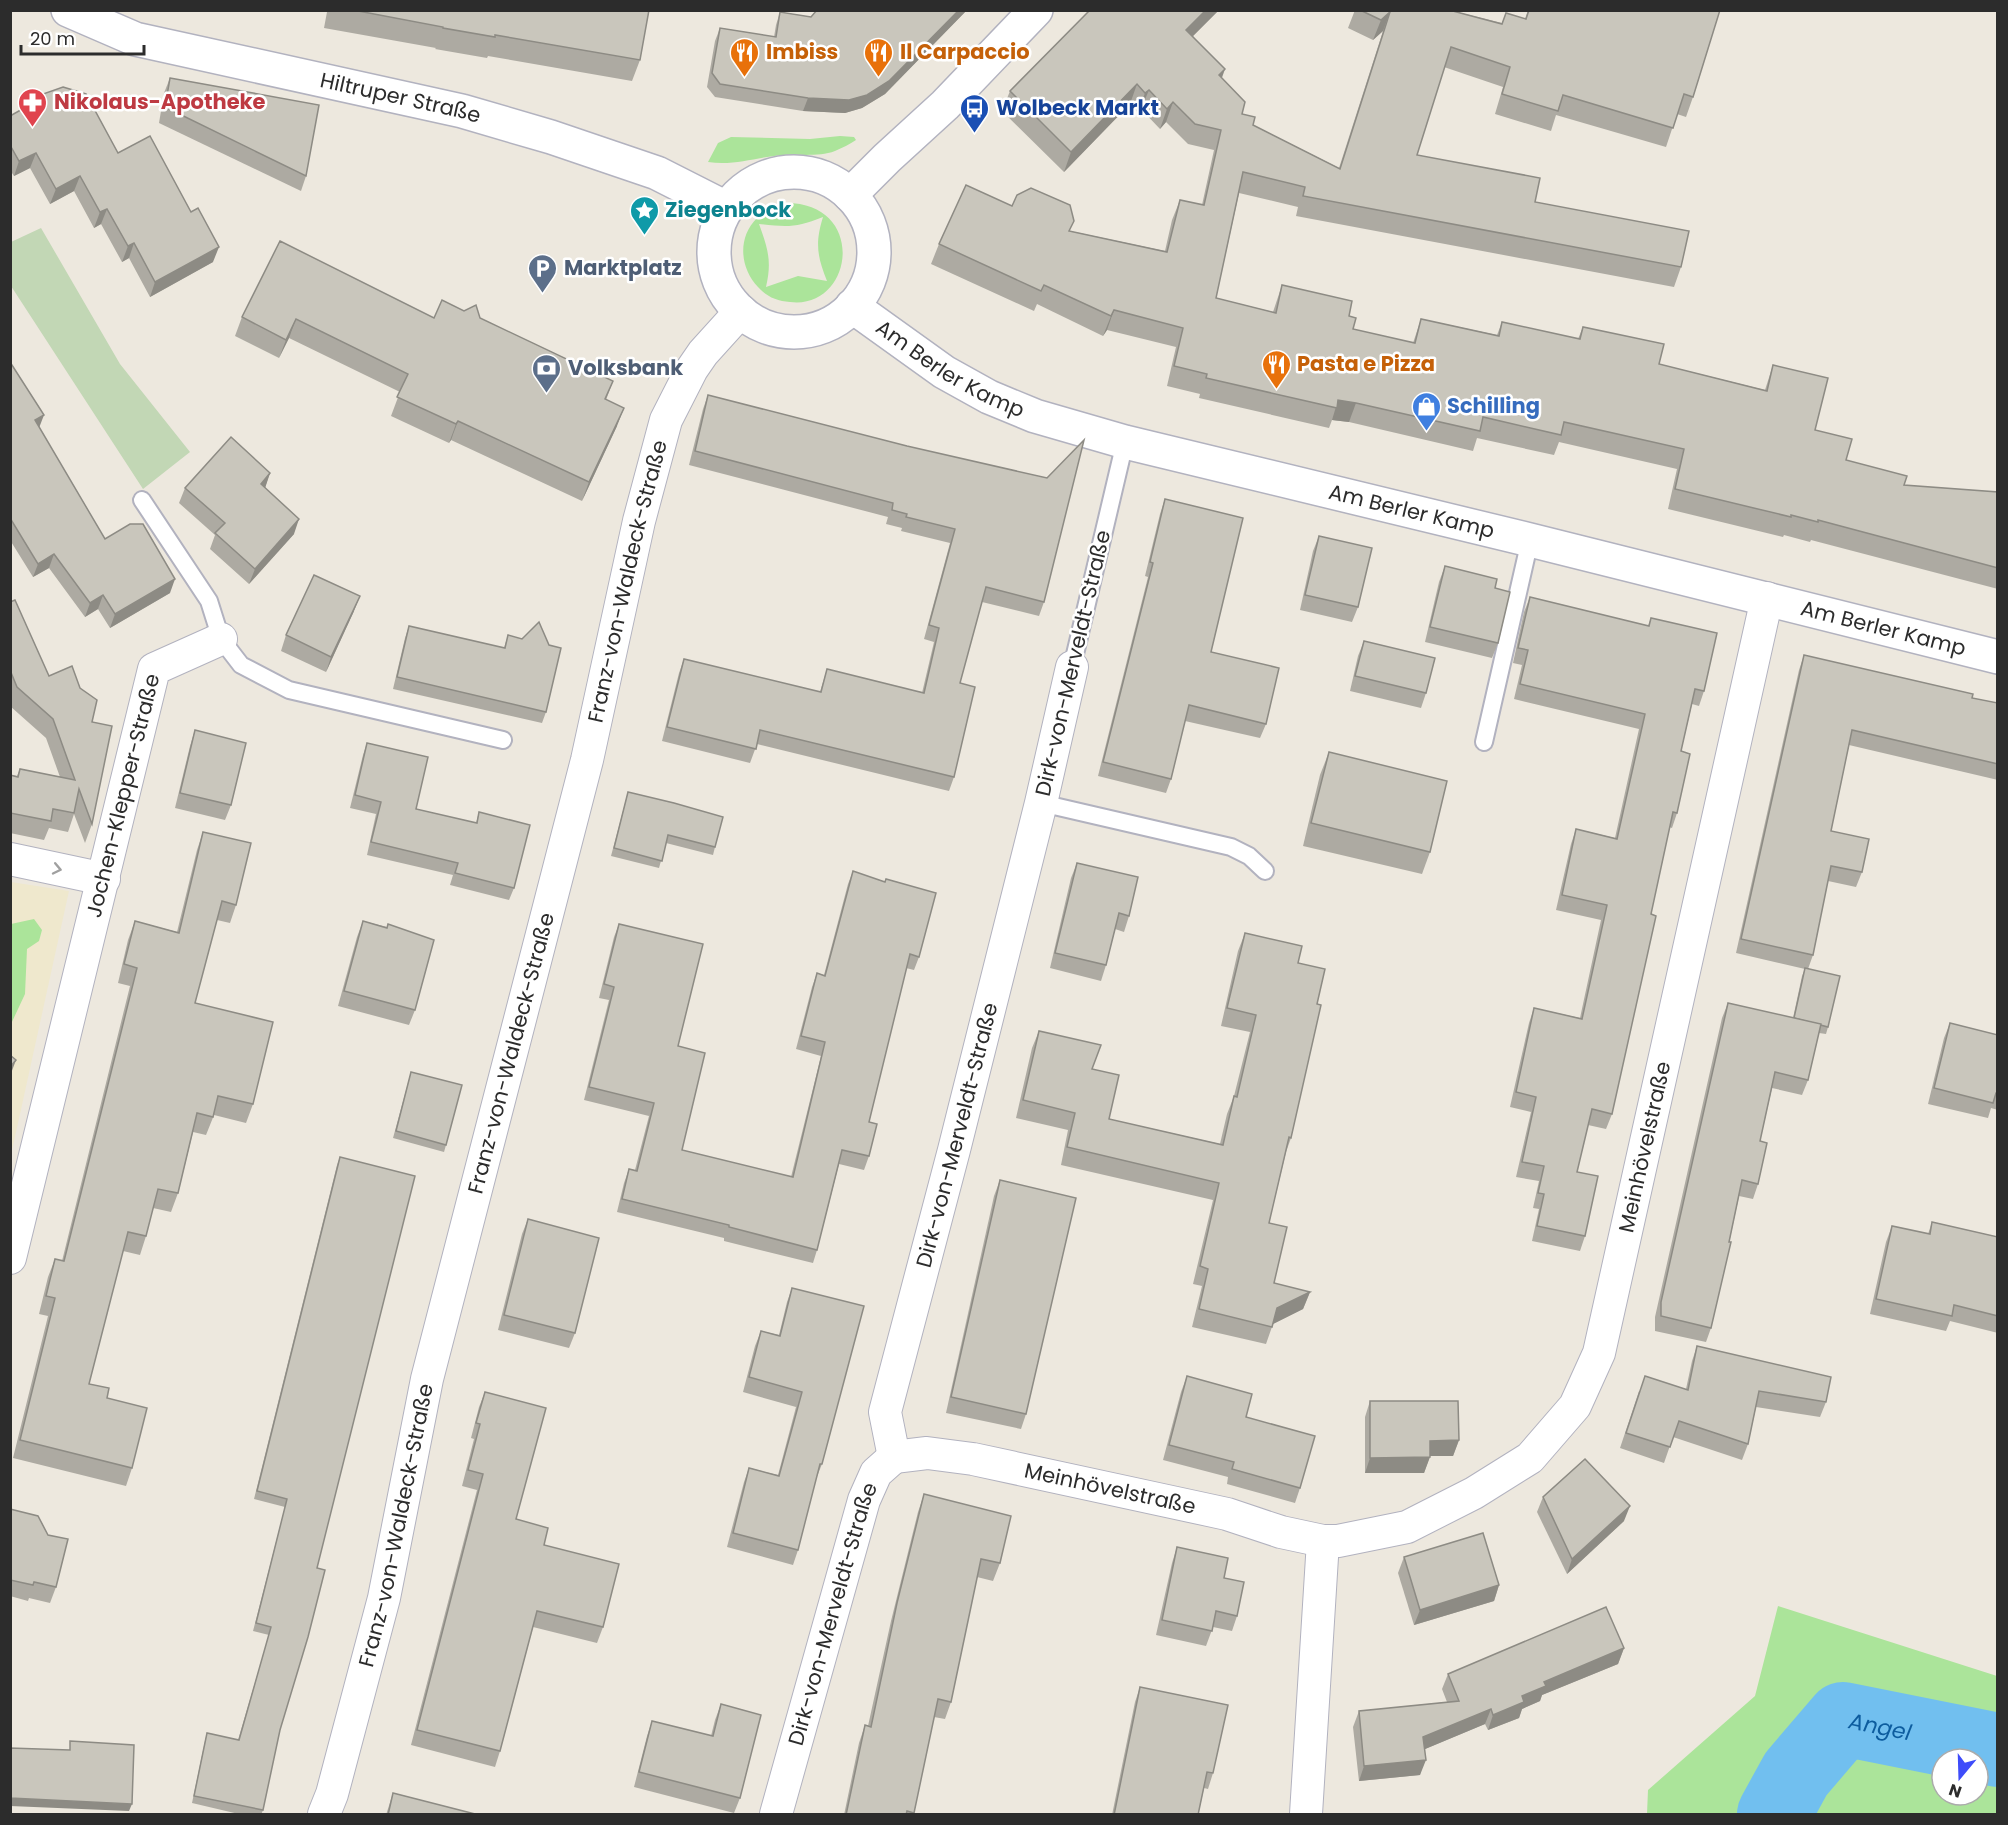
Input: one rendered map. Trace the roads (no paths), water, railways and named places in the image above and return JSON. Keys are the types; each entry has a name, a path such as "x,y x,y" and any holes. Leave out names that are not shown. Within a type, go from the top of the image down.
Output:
{"street":[{"name":"Hiltruper Straße","path":"68,10 135,39 462,111 551,137 657,173 726,208"},
{"path":"850,195 886,158 945,105 1036,10"},
{"path":"790,171 816,174 850,195 865,214 873,238 873,265 866,287 852,306 834,321 811,330 786,332 762,325 741,311 729,299 719,281 714,260 714,239 726,208 744,188 765,177 790,171"},
{"name":"Am Berler Kamp","path":"852,306 944,372 989,397 1035,416 1125,442 1767,598 1998,657"},
{"name":"Franz-von-Waldeck-Straße","path":"324,1815 332,1794 384,1598 426,1379 587,760 639,521 666,420 692,369 703,353 741,311"},
{"name":"Meinhövelstraße","path":"894,1457 927,1453 973,1459 1227,1514 1281,1532 1323,1541 1407,1527 1474,1493 1530,1458 1575,1406 1599,1353 1767,598"},
{"name":"Jochen-Klepper-Straße","path":"10,1258 154,669 221,639"},
{"name":"Dirk-von-Merveldt-Straße","path":"776,1815 864,1500 876,1473 894,1457 885,1412 951,1161 1041,802 1072,667"},
{"path":"10,859 104,879"},
{"path":"1306,1815 1323,1541"}],"lane":[{"name":"Dirk-von-Merveldt-Straße","path":"1072,667 1125,442"},
{"path":"142,500 209,601 221,639 241,665 288,690 503,740"},
{"path":"1484,742 1530,540"},
{"path":"1041,802 1231,847 1249,856 1265,871"}],"waterway":[{"name":"Angel","path":"1774,1814 1796,1774 1843,1719 1998,1750"}],"place":[{"name":"Imbiss","path":"745,78"},
{"name":"Il Carpaccio","path":"879,78"},
{"name":"Nikolaus-Apotheke","path":"33,128"},
{"name":"Wolbeck Markt","path":"975,134"},
{"name":"Ziegenbock","path":"644,236"},
{"name":"Marktplatz","path":"543,294"},
{"name":"Pasta e Pizza","path":"1276,390"},
{"name":"Volksbank","path":"547,394"},
{"name":"Schilling","path":"1426,432"}]}
